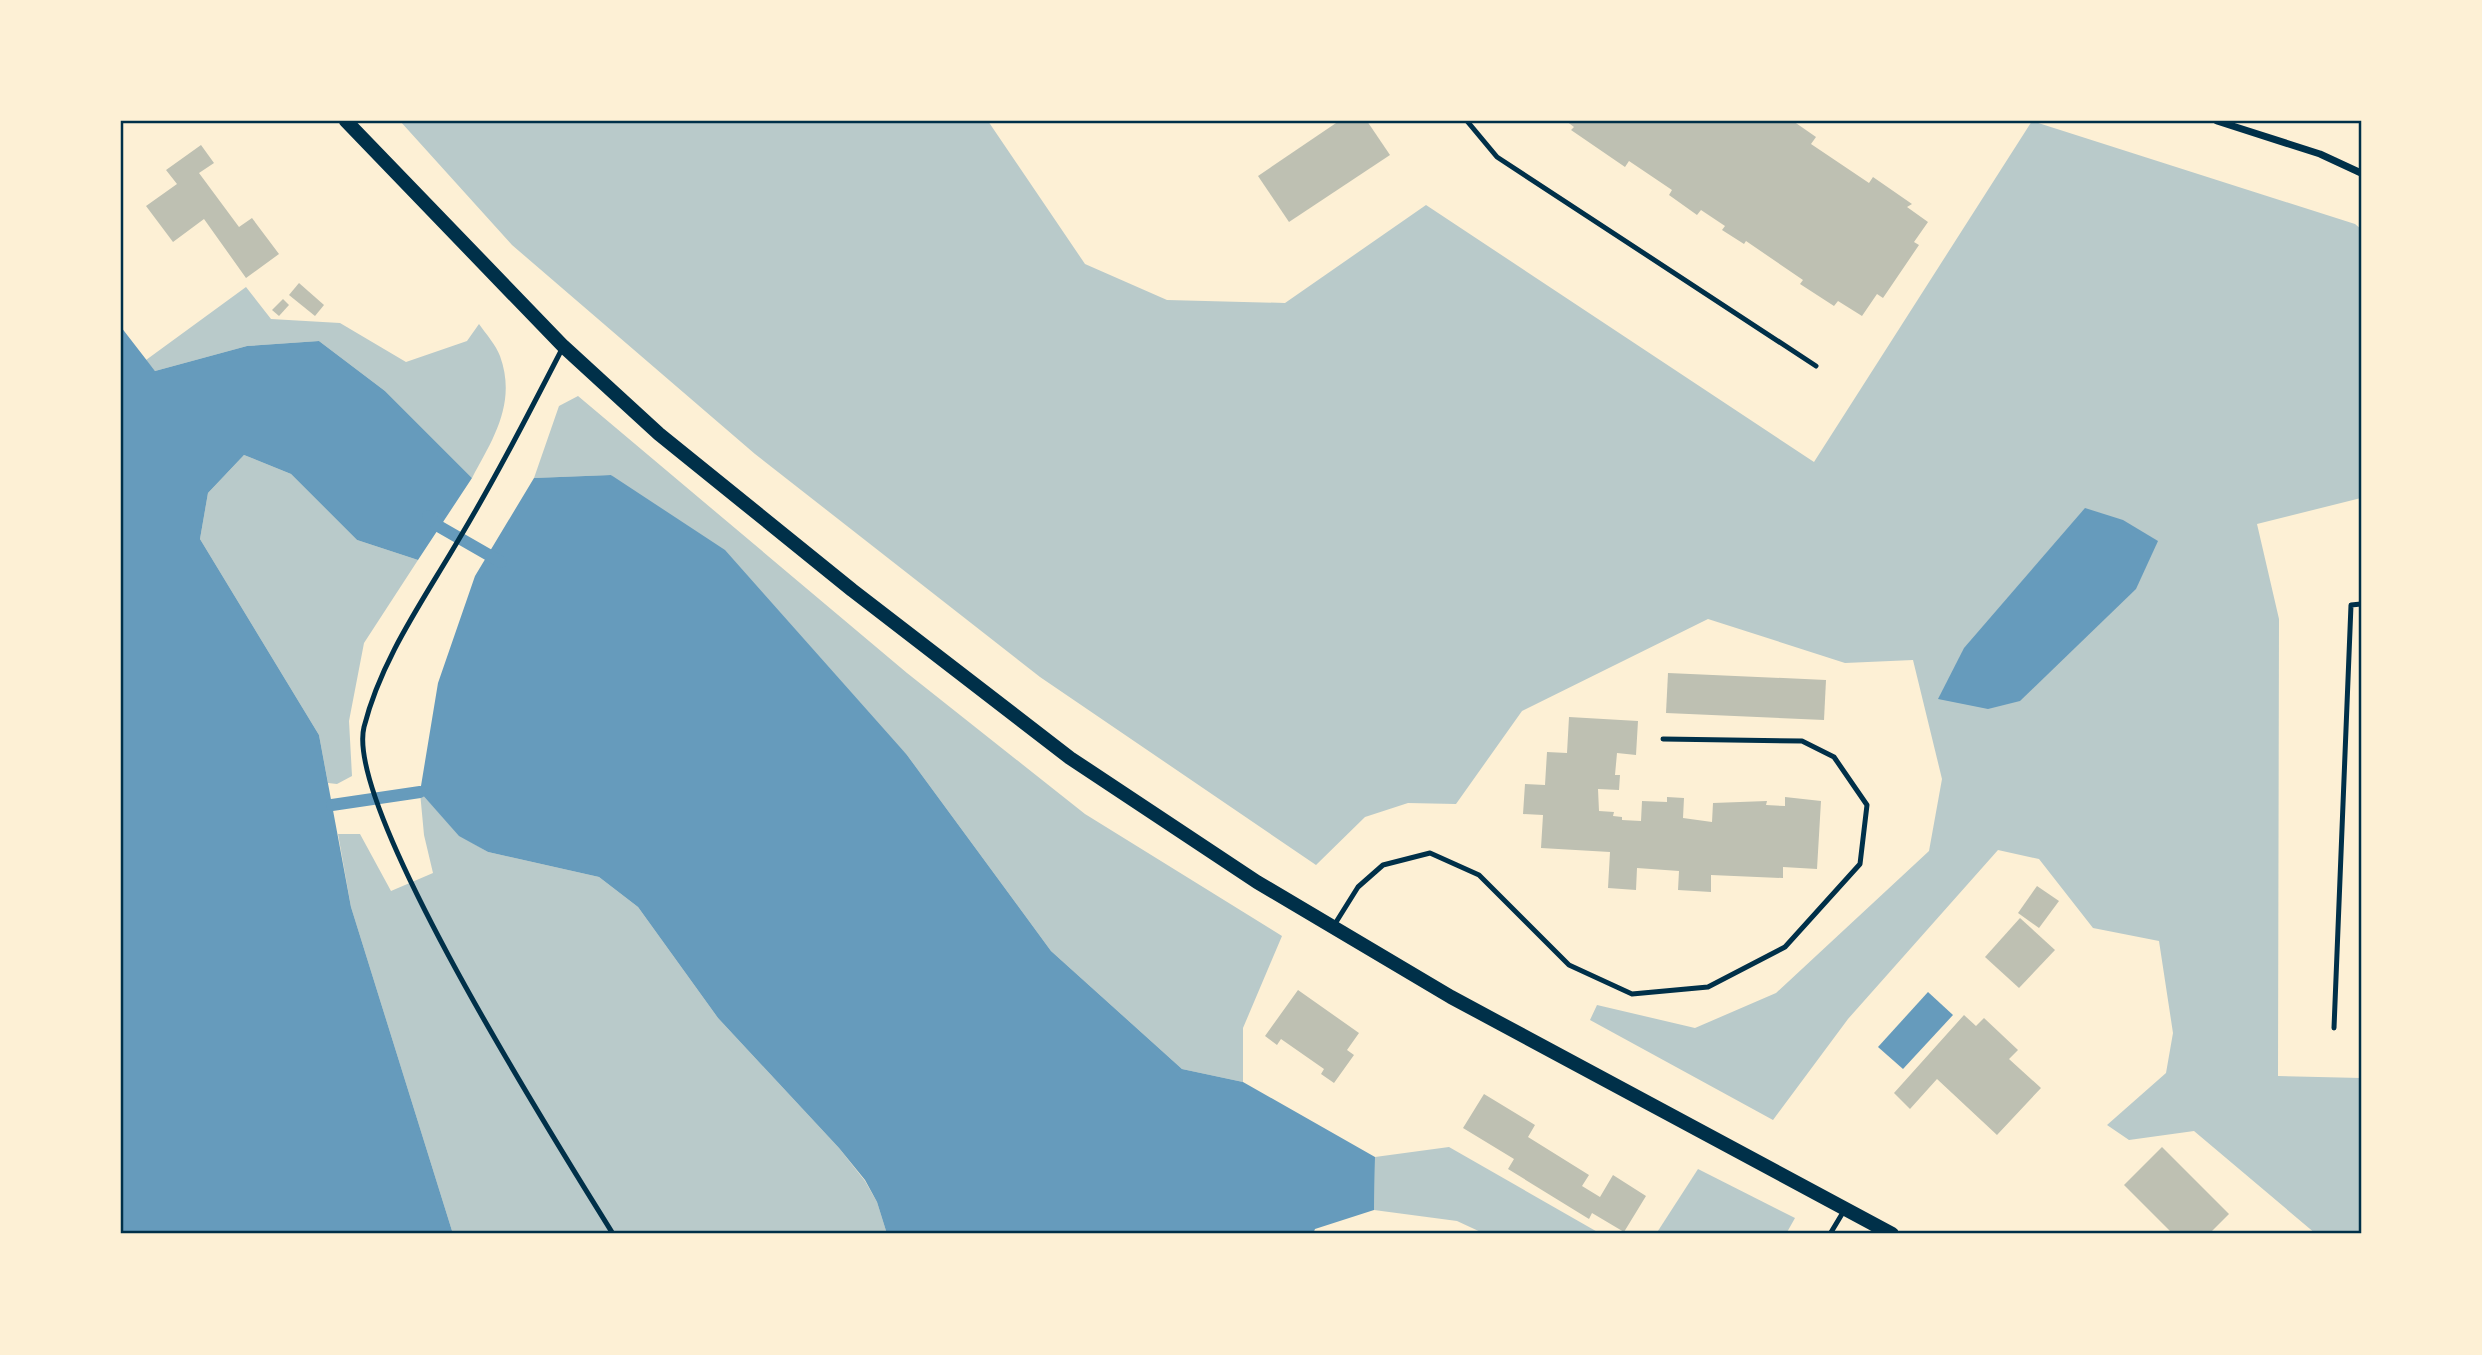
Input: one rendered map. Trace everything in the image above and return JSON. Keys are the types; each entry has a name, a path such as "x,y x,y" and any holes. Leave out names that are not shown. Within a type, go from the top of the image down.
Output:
{"main road":[{"path":"346,121 563,346 680,452 852,590 1070,758 1257,882 1451,997 1892,1234"}],"street":[{"path":"2217,121 2320,154 2361,173"}],"lane":[{"path":"1467,121 1497,157 1816,366"},
{"path":"563,346 509,455 380,680 363,730 368,776 383,821 418,900 552,1136 613,1234"},
{"path":"2334,1028 2351,605 2361,604"},
{"path":"1333,927 1357,887 1383,865 1430,853 1479,875 1569,965 1632,994 1709,987 1785,947 1860,864 1867,805 1834,757 1802,741 1663,739"},
{"path":"1830,1234 1845,1209"}],"shaded area":[{"path":"400,121 988,121 1085,264 1167,300 1285,303 1426,205 1814,462 2032,121 2355,224 2361,229 2361,498 2257,524 2279,619 2278,1076 2361,1078 2361,1234 2316,1234 2194,1131 2129,1140 2107,1125 2166,1073 2173,1033 2159,941 2093,928 2039,859 1998,850 1848,1019 1773,1120 1590,1020 1597,1005 1695,1028 1776,993 1929,851 1942,779 1913,660 1845,663 1708,619 1522,711 1456,804 1408,803 1365,817 1316,865 1040,677 755,454 512,245"},
{"path":"246,287 271,319 340,323 406,362 467,341 479,324 500,356 506,389 495,435 472,478 385,391 319,341 247,346 155,371 146,360"},
{"path":"578,396 907,673 1085,814 1282,936 1243,1028 1243,1082 1182,1069 1051,951 907,755 611,475 534,478 559,406"},
{"path":"244,455 291,474 357,540 418,560 364,643 349,721 352,776 337,784 328,783 319,735 200,539 208,493"},
{"path":"420,792 459,835 488,852 599,877 638,907 718,1018 839,1148 865,1181 877,1202 887,1234 453,1234 351,907 338,834 360,834 391,891 433,873 424,835"},
{"path":"1449,1147 1601,1234 1485,1234 1457,1221 1374,1210 1375,1157"},
{"path":"1698,1169 1795,1218 1786,1234 1656,1234"}],"water":[{"path":"121,327 155,371 247,346 319,341 385,391 472,478 418,560 357,540 291,474 244,455 208,493 200,539 319,735 351,907 453,1234 121,1234"},
{"path":"611,475 725,550 907,755 1051,951 1182,1069 1243,1082 1375,1157 1374,1210 1315,1229 1313,1234 887,1234 877,1202 865,1180 839,1148 718,1018 638,907 599,877 488,852 459,836 420,792 438,683 475,576 534,478"},
{"path":"2085,508 2123,520 2158,541 2136,589 2020,701 1988,709 1938,699 1964,648"},
{"path":"1928,992 1953,1015 1903,1069 1878,1047"}],"building":[{"path":"1339,121 1367,121 1390,155 1289,222 1258,176"},
{"path":"1566,121 1793,121 1816,137 1811,144 1869,183 1873,177 1912,204 1907,207 1928,222 1914,242 1919,245 1883,298 1877,294 1862,316 1838,301 1834,306 1800,284 1803,280 1746,241 1744,244 1722,230 1725,226 1701,210 1697,215 1669,195 1672,190 1629,161 1625,167 1571,130 1574,127"},
{"path":"201,145 214,163 199,173 239,227 252,218 279,254 246,278 204,219 173,242 146,206 177,184 166,170"},
{"path":"299,283 324,305 315,316 289,295"},
{"path":"283,299 289,305 279,316 272,310"},
{"path":"1668,673 1826,680 1824,720 1666,713"},
{"path":"1569,717 1638,721 1636,755 1617,753 1615,775 1620,775 1619,790 1598,789 1599,811 1614,812 1613,816 1622,817 1622,820 1641,821 1642,801 1667,802 1667,797 1684,798 1683,818 1712,822 1713,803 1767,801 1766,805 1785,806 1785,797 1821,801 1817,869 1783,867 1783,878 1711,875 1711,892 1678,890 1679,871 1637,868 1636,890 1608,888 1610,852 1541,848 1543,815 1523,814 1525,784 1545,785 1547,752 1567,753"},
{"path":"2037,886 2059,901 2039,928 2018,913"},
{"path":"2020,918 2055,950 2019,988 1985,957"},
{"path":"1298,990 1359,1033 1347,1050 1354,1055 1334,1083 1321,1074 1324,1069 1281,1039 1277,1045 1265,1036"},
{"path":"1964,1015 1976,1026 1984,1018 2018,1050 2009,1059 2041,1088 1997,1135 1937,1079 1910,1109 1894,1093"},
{"path":"1484,1094 1535,1125 1528,1137 1589,1175 1582,1186 1600,1197 1613,1175 1646,1196 1624,1232 1592,1213 1589,1219 1508,1169 1514,1159 1463,1128"},
{"path":"2162,1147 2229,1214 2209,1234 2173,1234 2124,1185"}],"waterway":[{"path":"428,516 440,527 501,562"},
{"path":"332,805 420,792"}]}
